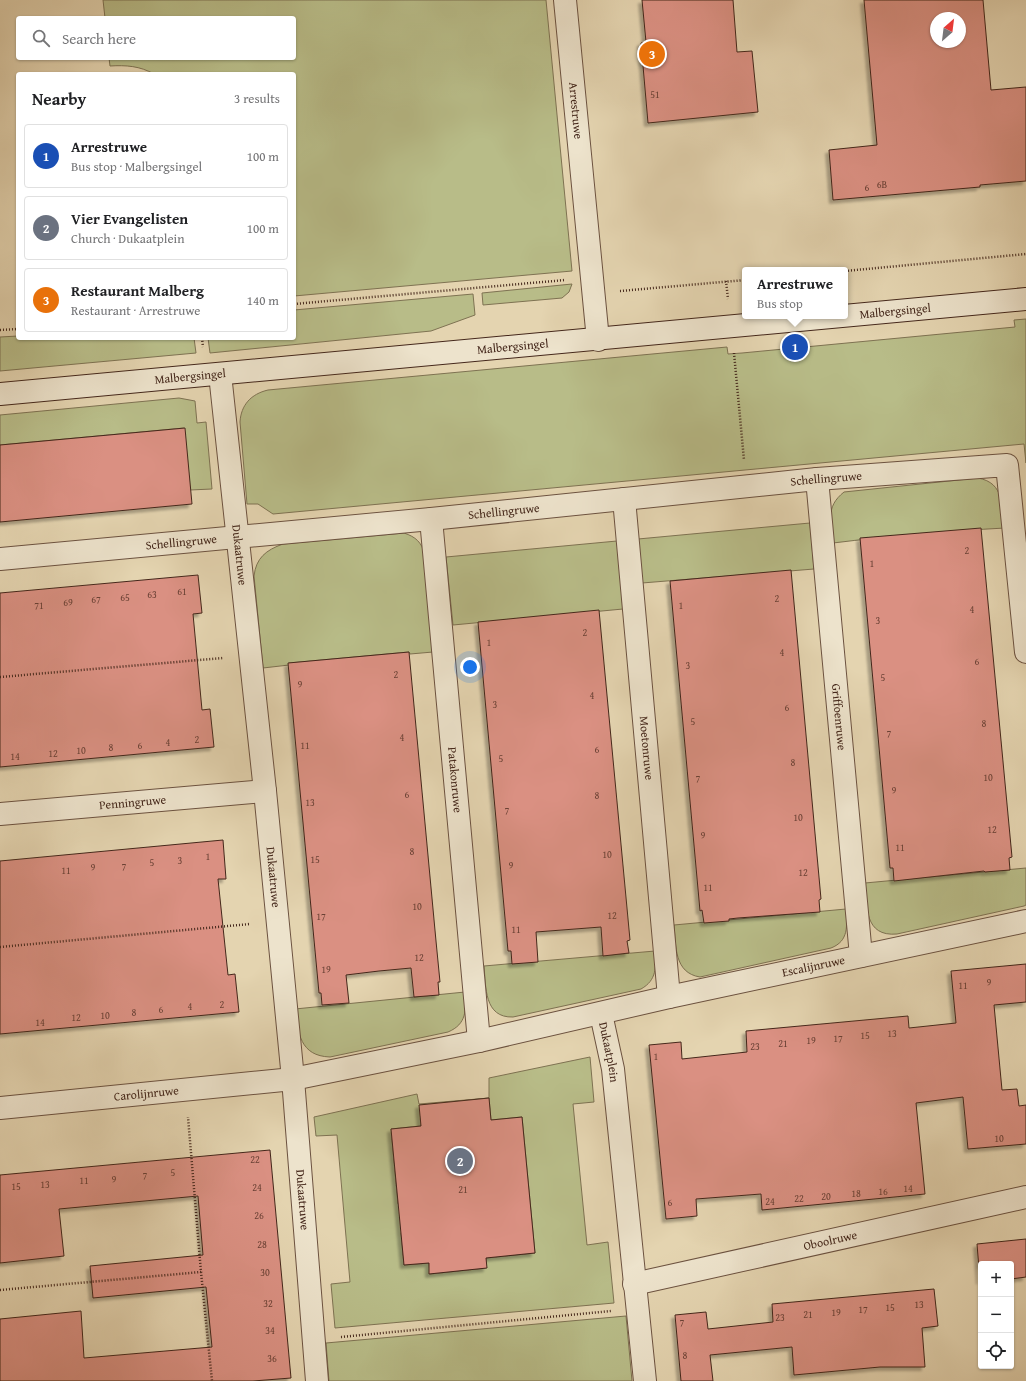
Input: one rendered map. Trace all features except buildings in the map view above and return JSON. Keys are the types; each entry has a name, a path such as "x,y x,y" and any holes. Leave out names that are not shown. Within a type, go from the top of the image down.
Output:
{"street":[{"name":"Arrestruwe","path":"565,0 598,340"},
{"name":"Malbergsingel","path":"848,317 1026,299"},
{"name":"Malbergsingel","path":"0,394 823,319"},
{"name":"Dukaatruwe","path":"220,374 266,791 293,1079 317,1381"},
{"name":"Schellingruwe","path":"0,559 817,479 1007,465 1026,652"},
{"name":"Griffoenruwe","path":"817,479 861,956"},
{"name":"Moetonruwe","path":"624,499 669,997"},
{"name":"Patakonruwe","path":"431,518 479,1041"},
{"name":"Penningruwe","path":"0,814 266,791"},
{"name":"Escalijnruwe","path":"601,1014 669,997 1026,921"},
{"name":"Dukaatplein","path":"293,1079 479,1041 601,1014 613,1069 645,1381"},
{"name":"Carolijnruwe","path":"0,1108 293,1079"},
{"name":"Oboolruwe","path":"634,1284 1026,1197"}],"path":[{"path":"848,270 1026,254"},
{"path":"296,304 592,277 616,276 618,291 742,280"},
{"path":"726,281 732,328 746,487"},
{"path":"0,330 16,329"},
{"path":"0,677 250,655"},
{"path":"0,947 278,922"},
{"path":"186,1090 201,1272 212,1381"},
{"path":"0,1290 201,1272"},
{"path":"313,1340 637,1308"}],"green space":[{"path":"103,0 546,0 572,271 296,296 296,72 150,72 133,67 110,66 109,60 296,60 296,16 105,16"},
{"path":"572,284 569,292 562,298 483,305 482,293"},
{"path":"473,294 475,315 431,331 210,353 208,340 296,340 296,310"},
{"path":"1026,319 1026,463 1024,444 273,514 258,504 247,504 240,422 242,410 252,397 268,390 727,347 728,354 742,353 1015,327 1014,320"},
{"path":"16,336 16,340 194,340 196,353 0,371 0,337"},
{"path":"179,398 195,401 197,423 206,422 212,489 190,490 184,428 0,445 0,415"},
{"path":"978,478 987,481 997,490 1002,504 1005,528 919,534 833,543 831,522 832,509 834,503 844,492"},
{"path":"810,523 814,569 642,583 638,539"},
{"path":"404,533 418,540 425,554 433,652 410,654 409,652 289,663 289,665 263,668 254,576 257,564 267,552 283,544"},
{"path":"617,541 623,609 453,625 446,557"},
{"path":"1026,868 1026,905 1024,906 897,934 886,934 878,931 869,918 865,883"},
{"path":"846,909 846,932 841,941 831,948 700,977 685,970 676,950 674,925"},
{"path":"655,951 655,968 653,977 650,982 641,989 513,1017 504,1016 497,1012 488,1000 484,966"},
{"path":"465,992 465,1010 462,1021 454,1029 448,1032 330,1057 320,1056 312,1052 302,1042 299,1034 295,1009"},
{"path":"590,1057 594,1102 573,1104 587,1245 608,1242 614,1303 335,1328 331,1284 350,1282 337,1135 316,1136 314,1117 417,1094 419,1104 489,1098 489,1078","holes":["489,1098 491,1120 522,1117 535,1253 486,1258 486,1268 430,1274 429,1263 404,1265 401,1233 445,1228 398,1204 391,1129 421,1126 420,1105"]},
{"path":"626,1316 632,1381 329,1381 326,1343"}],"place":[{"name":"Restaurant Malberg","path":"652,54"},
{"name":"Arrestruwe","path":"795,347"},
{"name":"Vier Evangelisten","path":"460,1161"}]}
